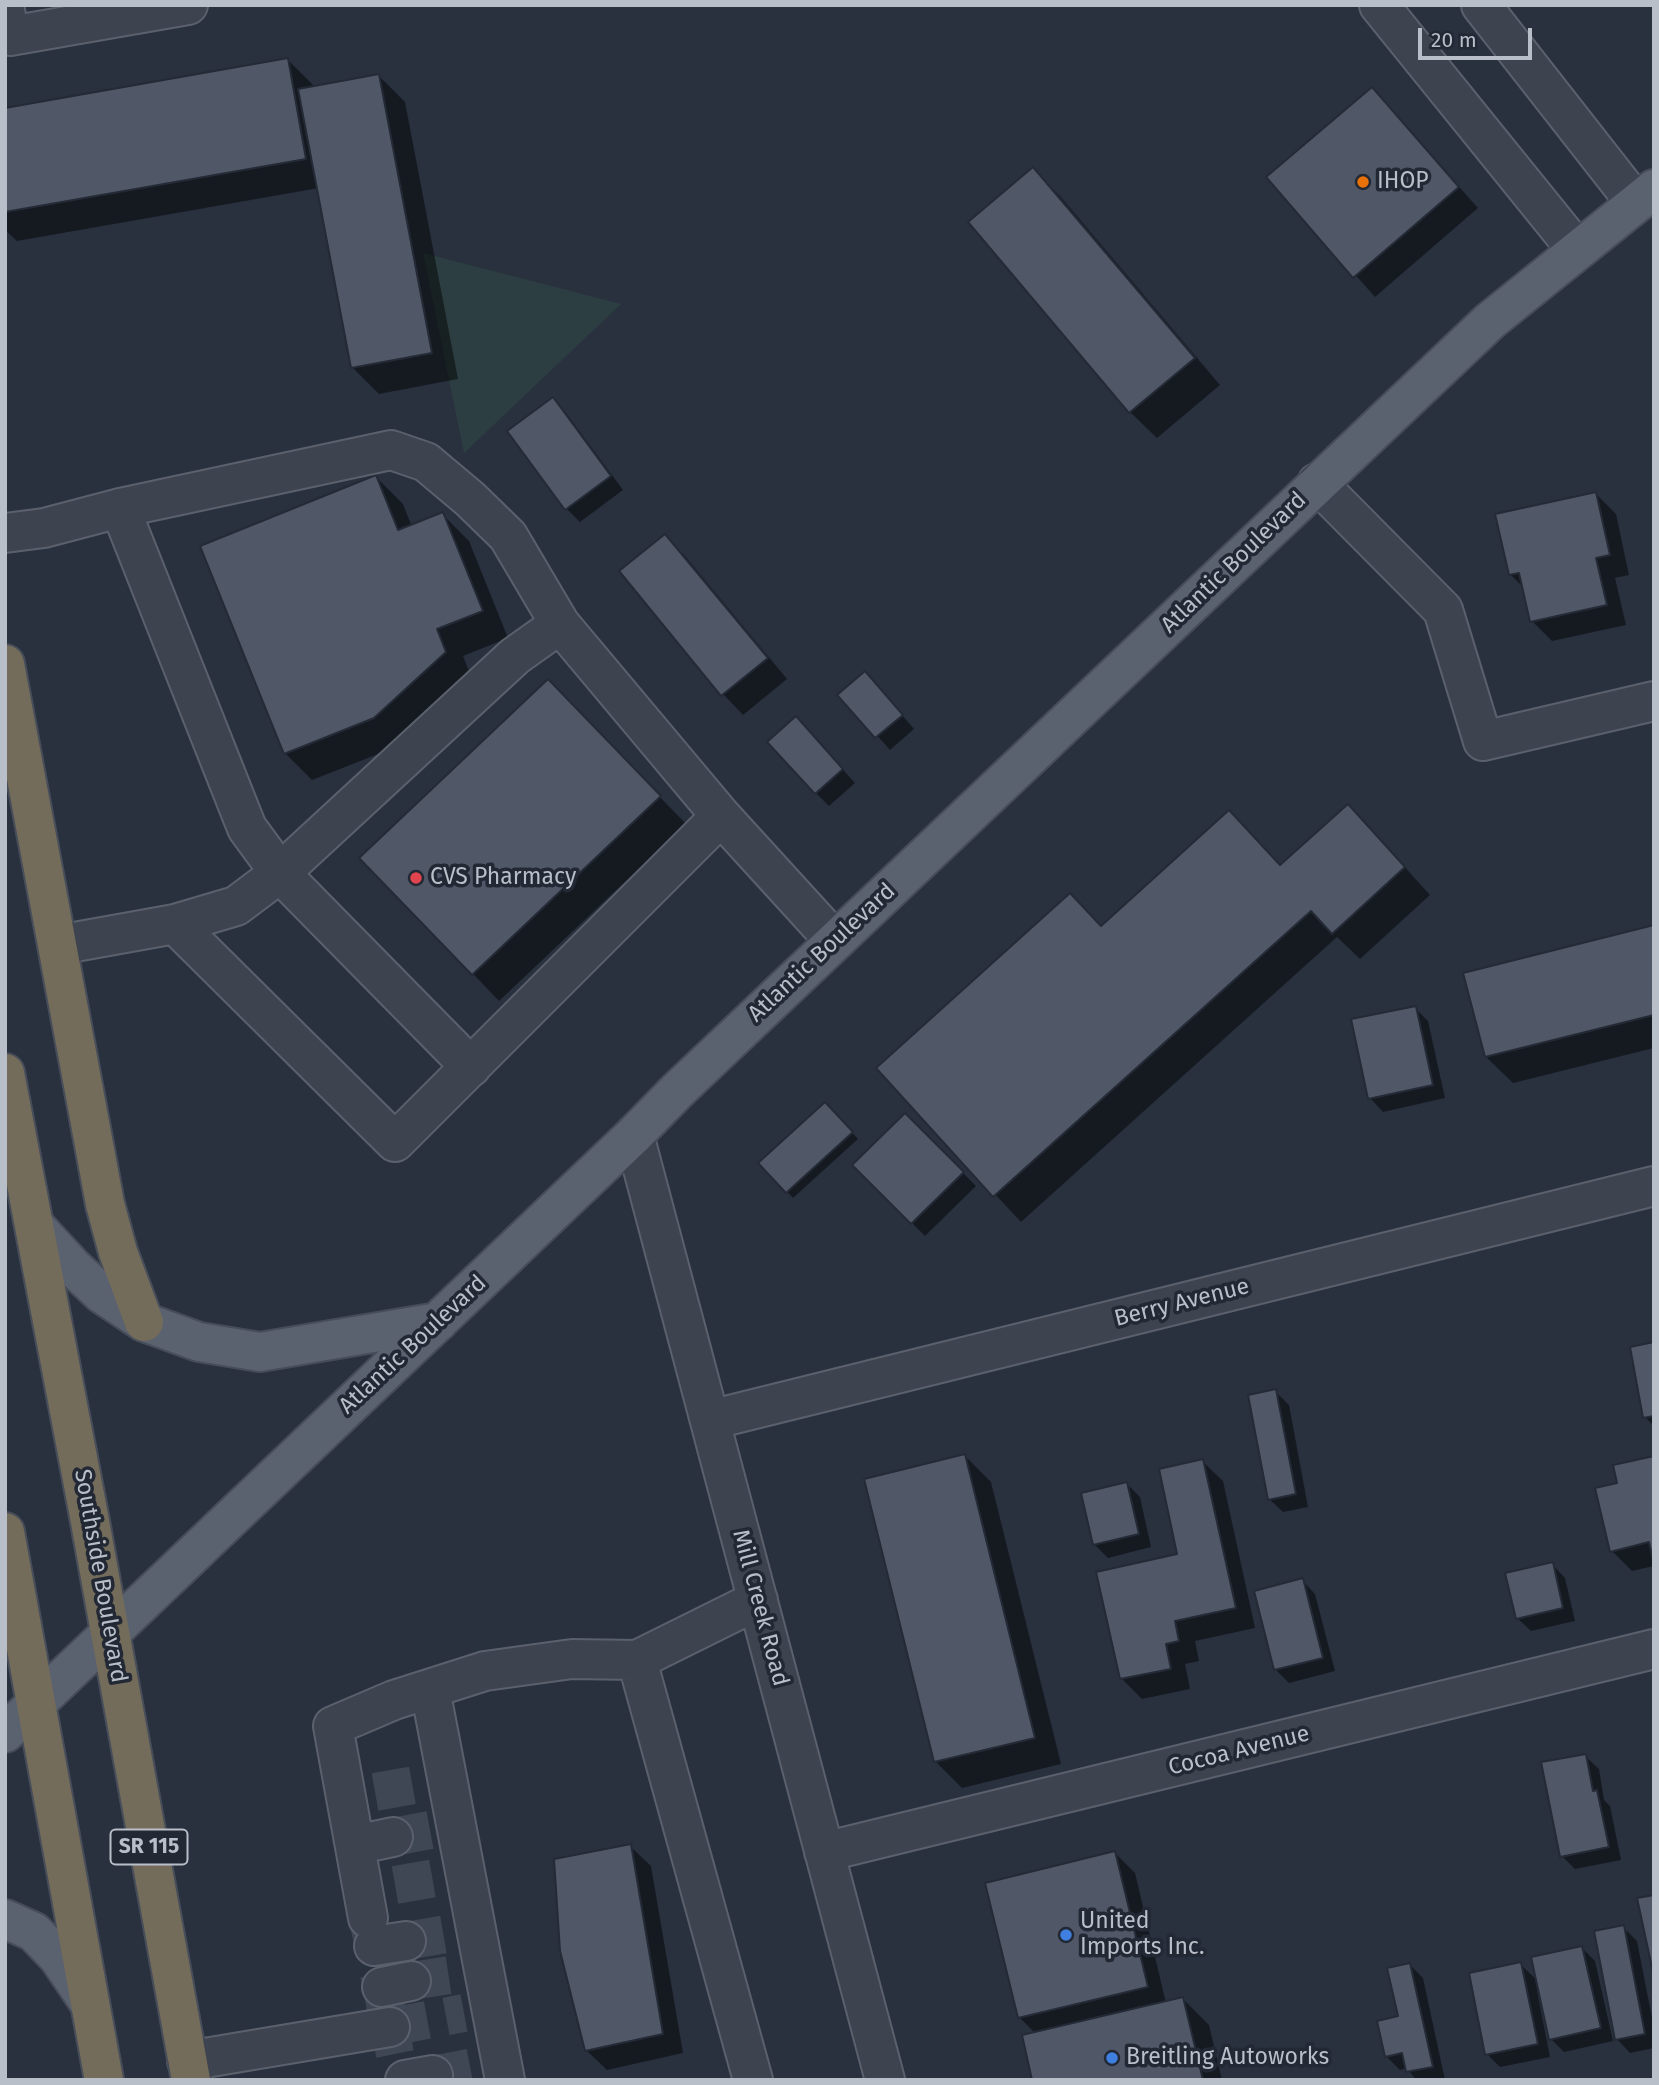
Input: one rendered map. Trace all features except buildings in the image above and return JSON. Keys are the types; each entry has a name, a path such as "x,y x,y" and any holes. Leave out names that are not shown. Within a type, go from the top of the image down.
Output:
{"highway":[{"path":"5,664 105,1204 118,1252 144,1322"},
{"name":"Southside Boulevard","path":"5,1073 189,2071"},
{"path":"5,1531 104,2080"}],"main road":[{"name":"Atlantic Boulevard","path":"5,1733 1317,483 1490,321 1645,196"},
{"path":"35,1226 102,1294 144,1322 200,1342 260,1352 438,1322"},
{"path":"5,1919 34,1932 58,1957 90,2004"}],"street":[{"path":"5,11 10,36 188,5"},
{"path":"1379,5 1577,250"},
{"path":"1481,5 1645,196"},
{"path":"5,533 44,528 120,508 391,450 425,462 470,499 508,537 559,625 721,817 835,941"},
{"path":"1317,483 1443,610 1483,741 1637,706"},
{"path":"120,508 247,828 280,873 471,1067"},
{"path":"58,946 208,917 236,906 280,873 515,656 559,625"},
{"path":"175,924 395,1142 721,817"},
{"name":"Mill Creek Road","path":"634,1135 885,2080"},
{"name":"Berry Avenue","path":"710,1420 1654,1186"},
{"path":"381,1916 355,1844 360,1795 333,1726 394,1700 497,1670 572,1659 637,1660 758,1600"},
{"name":"Cocoa Avenue","path":"824,1852 1654,1649"},
{"path":"637,1660 753,2080"},
{"path":"430,1689 434,1782 478,2011 493,2070"},
{"path":"355,1844 393,1837"},
{"path":"189,2071 405,2063"}],"shaded area":[{"path":"423,253 621,304 464,453"}],"tunnel":[{"path":"375,1792 420,1784"},
{"path":"393,1837 430,1830"},
{"path":"395,1885 435,1878"},
{"path":"368,1918 395,2054"},
{"path":"406,1941 452,1933"},
{"path":"411,1981 457,1974"},
{"path":"390,2027 464,2013"},
{"path":"433,2075 474,2067"}],"place":[{"name":"IHOP","path":"1363,182"},
{"name":"CVS Pharmacy","path":"416,878"},
{"name":"United Imports Inc.","path":"1066,1935"},
{"name":"Breitling Autoworks","path":"1112,2058"}]}
